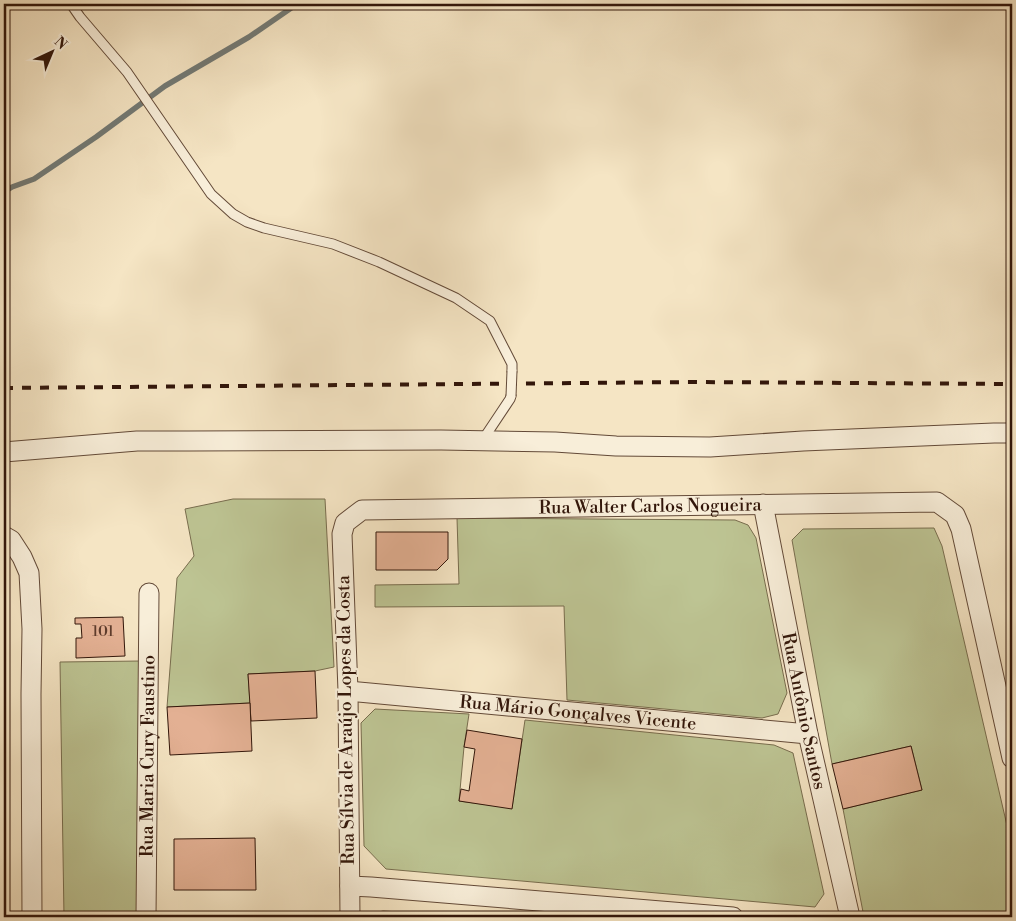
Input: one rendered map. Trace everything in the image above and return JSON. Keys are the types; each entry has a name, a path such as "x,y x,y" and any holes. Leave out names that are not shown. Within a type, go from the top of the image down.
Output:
{"street":[{"path":"4,452 137,441 482,441 710,447 803,441 1012,433"},
{"name":"Rua Walter Carlos Nogueira","path":"346,523 362,510 937,502 955,515 961,528 1012,758"},
{"name":"Rua Antônio Santos","path":"763,504 808,734 850,917"},
{"name":"Rua Sílvia de Araújo Lopes da Costa","path":"346,523 342,534 348,691 350,917"},
{"path":"4,536 11,540 22,557 29,573 32,629 32,917"},
{"name":"Rua Maria Cury Faustino","path":"146,917 149,593"},
{"name":"Rua Mário Gonçalves Vicente","path":"348,691 808,734"},
{"path":"350,886 733,917"}],"lane":[{"path":"71,4 127,72 211,194 233,214 247,222 264,228 333,244 379,262 456,298 490,321 512,364 511,396 482,441"}],"green space":[{"path":"233,499 325,499 334,667 315,671 248,674 250,703 167,707 177,578 194,556 185,509"},
{"path":"457,518 735,520 748,525 756,538 787,693 778,714 762,718 567,700 564,606 375,607 375,585 459,584"},
{"path":"934,528 942,546 1012,847 1012,917 864,917 843,809 922,790 911,746 832,764 792,540 803,529"},
{"path":"141,661 145,917 64,917 60,662"},
{"path":"375,709 469,714 459,801 512,808 525,720 774,745 793,753 824,894 815,907 386,869 364,846 361,723"},
{"path":"383,911 481,917 370,917 370,914"}],"building":[{"path":"376,532 448,532 448,559 437,570 376,570"},
{"path":"123,617 125,656 76,658 76,638 82,638 81,624 75,624 75,618"},
{"path":"315,671 317,718 251,721 248,674"},
{"path":"250,703 252,751 170,755 167,707"},
{"path":"467,730 522,739 512,809 459,801 461,789 469,791 475,749 464,747"},
{"path":"911,746 922,790 843,809 832,764"},
{"path":"255,838 256,890 174,890 174,839"}],"waterway":[{"path":"4,192 34,179 96,137 165,86 249,37 297,4"}],"railway":[{"path":"4,388 694,382 1012,384"}]}
